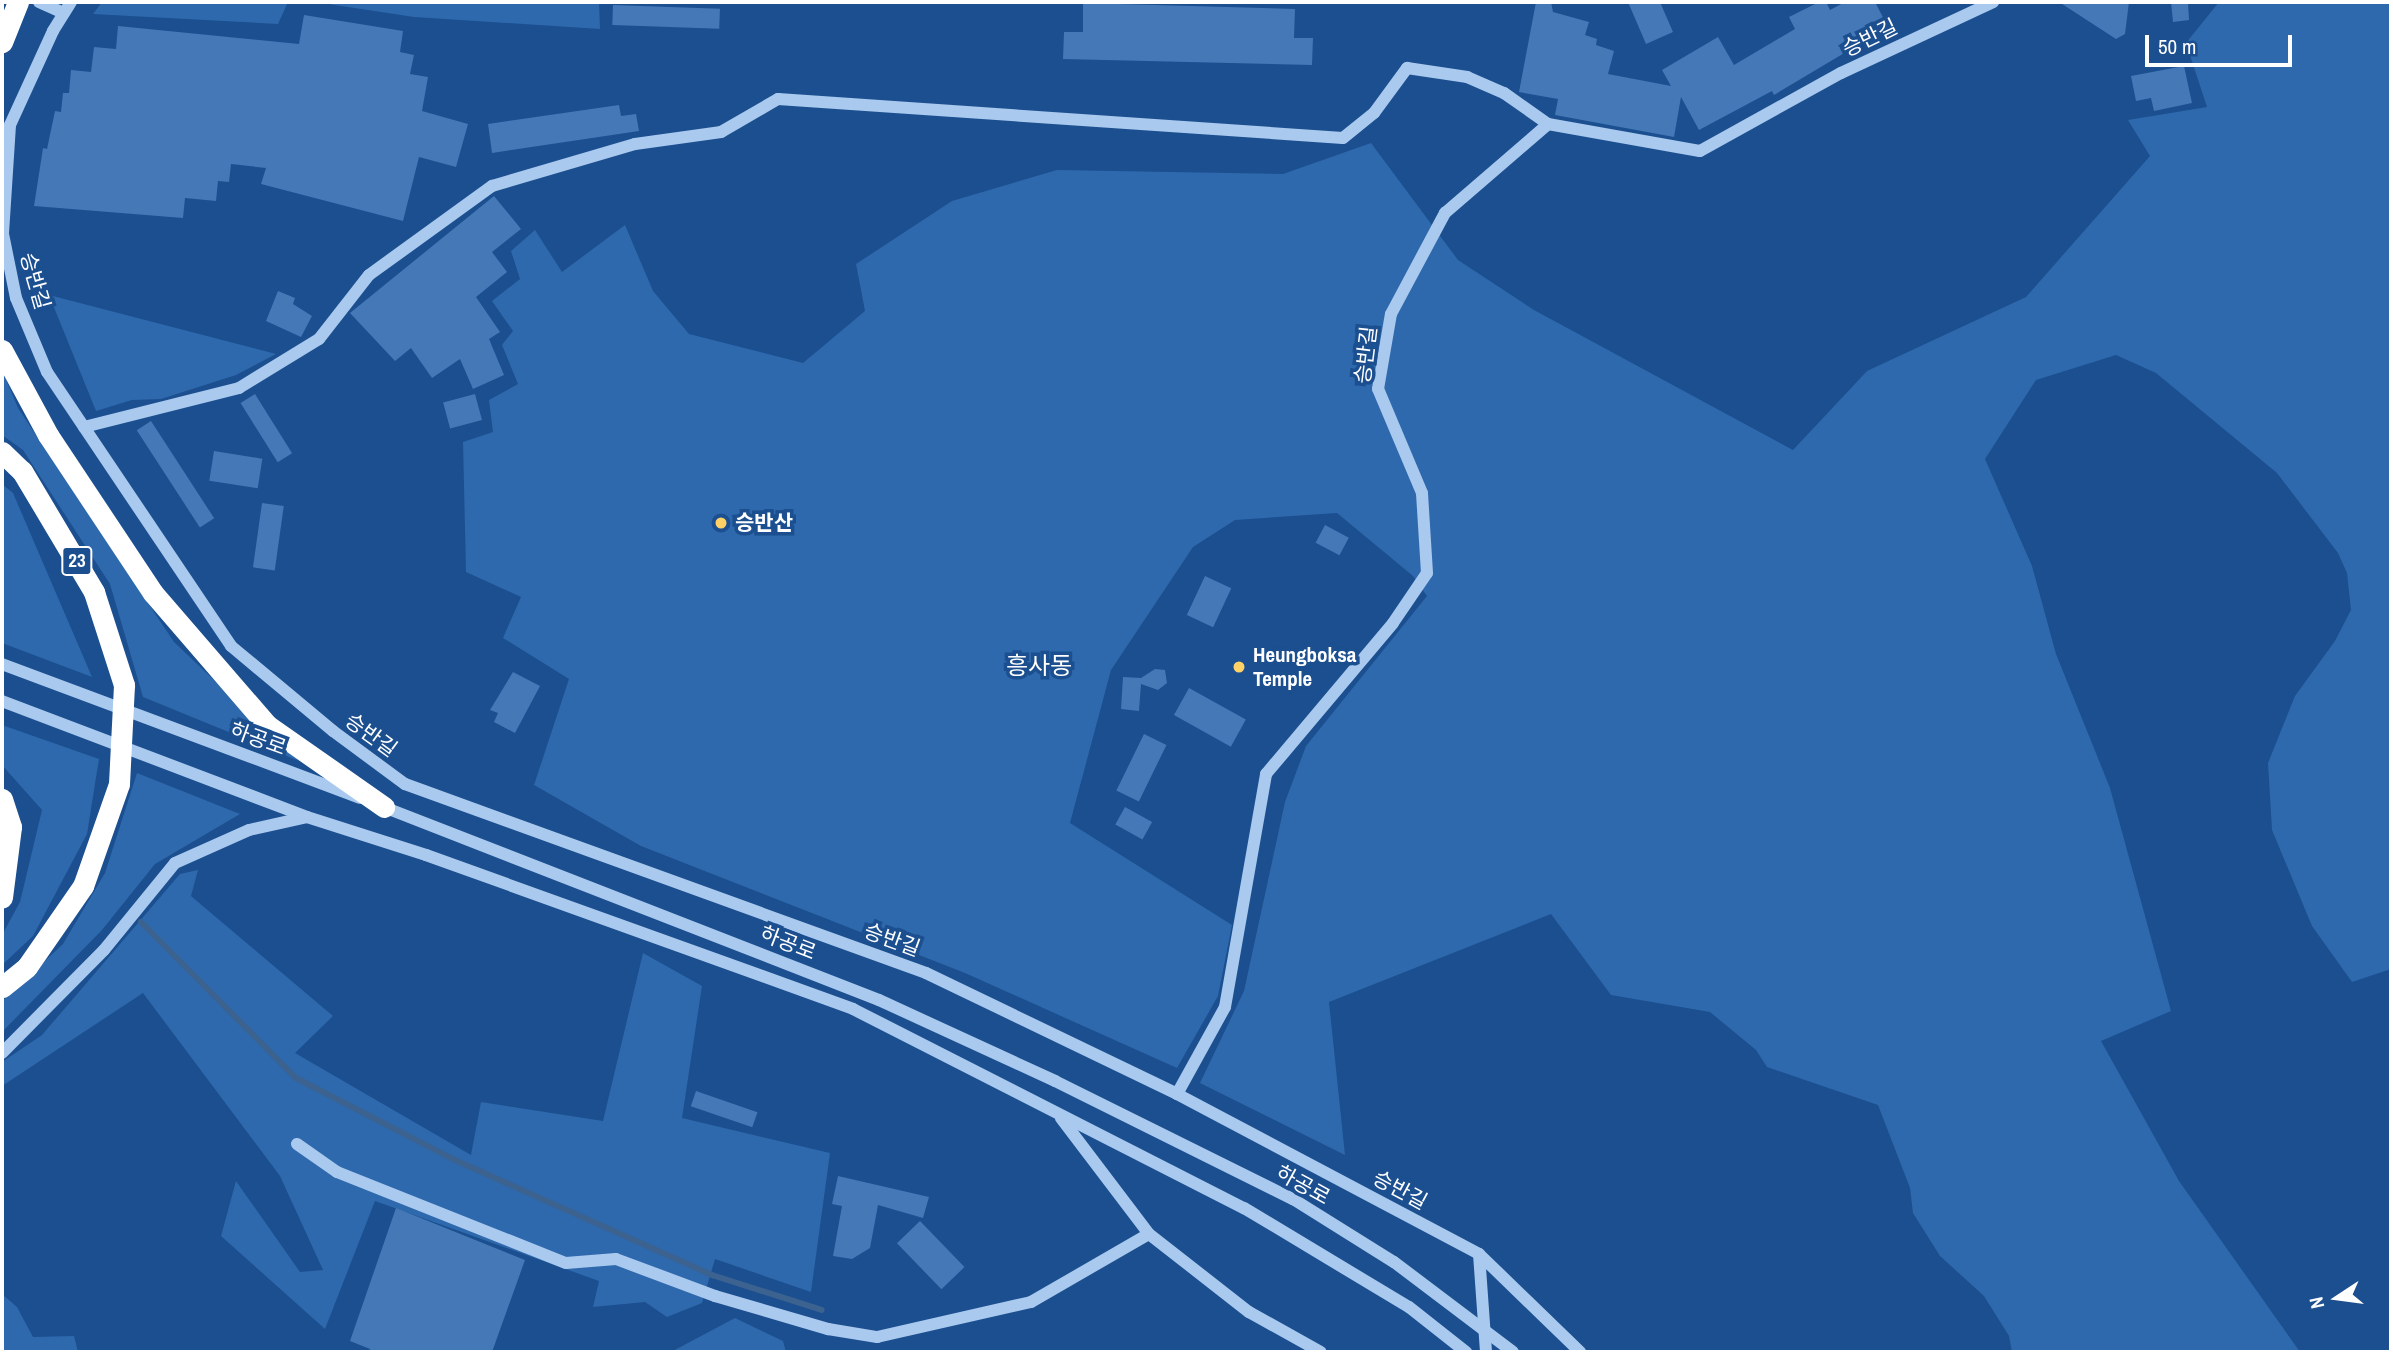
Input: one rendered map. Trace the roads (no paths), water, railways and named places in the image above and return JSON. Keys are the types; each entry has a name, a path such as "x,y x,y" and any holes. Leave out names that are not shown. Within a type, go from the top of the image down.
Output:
{"highway":[{"path":"2,42 18,2"},
{"path":"2,350 48,435 170,612 267,725 384,807"},
{"name":"23","path":"2,452 22,471 94,592 124,685 115,803 83,886 27,967 2,987"},
{"path":"2,799 11,827 2,897"}],"street":[{"path":"39,2 68,7"},
{"name":"승반길","path":"1177,1094 1225,1007 1266,774 1393,623 1427,573 1422,493 1378,390 1391,314 1445,213 1548,124 1700,151 1841,74 1993,2"},
{"name":"승반길","path":"68,7 10,125 3,234 16,298 42,360 83,427 231,646 333,732 405,783 926,973 1177,1094 1479,1254 1580,1352"},
{"path":"83,427 239,388 319,339 369,275 492,187 635,144 721,132 778,99 1343,138 1374,113 1407,68 1467,77 1504,93 1548,124"},
{"name":"하공로","path":"2,664 384,807 879,1000 1293,1199 1424,1286 1513,1352"},
{"name":"하공로","path":"2,701 307,817 426,855 853,1009 1244,1208 1409,1307 1466,1352"},
{"path":"2,1054 104,950 175,863 249,830 307,817"},
{"path":"1059,1115 1149,1234 1249,1312 1321,1352"},
{"path":"297,1144 337,1172 566,1264 617,1259 715,1296 828,1329 877,1337 1031,1303 1149,1234"},
{"path":"1479,1254 1486,1352"}],"waterway":[{"path":"141,922 296,1078 455,1160 712,1275 822,1310"}],"place":[{"name":"승반산","path":"721,523"},
{"name":"Heungboksa Temple","path":"1239,667"}],"district":[{"name":"흥사동","path":"1039,666"}]}
